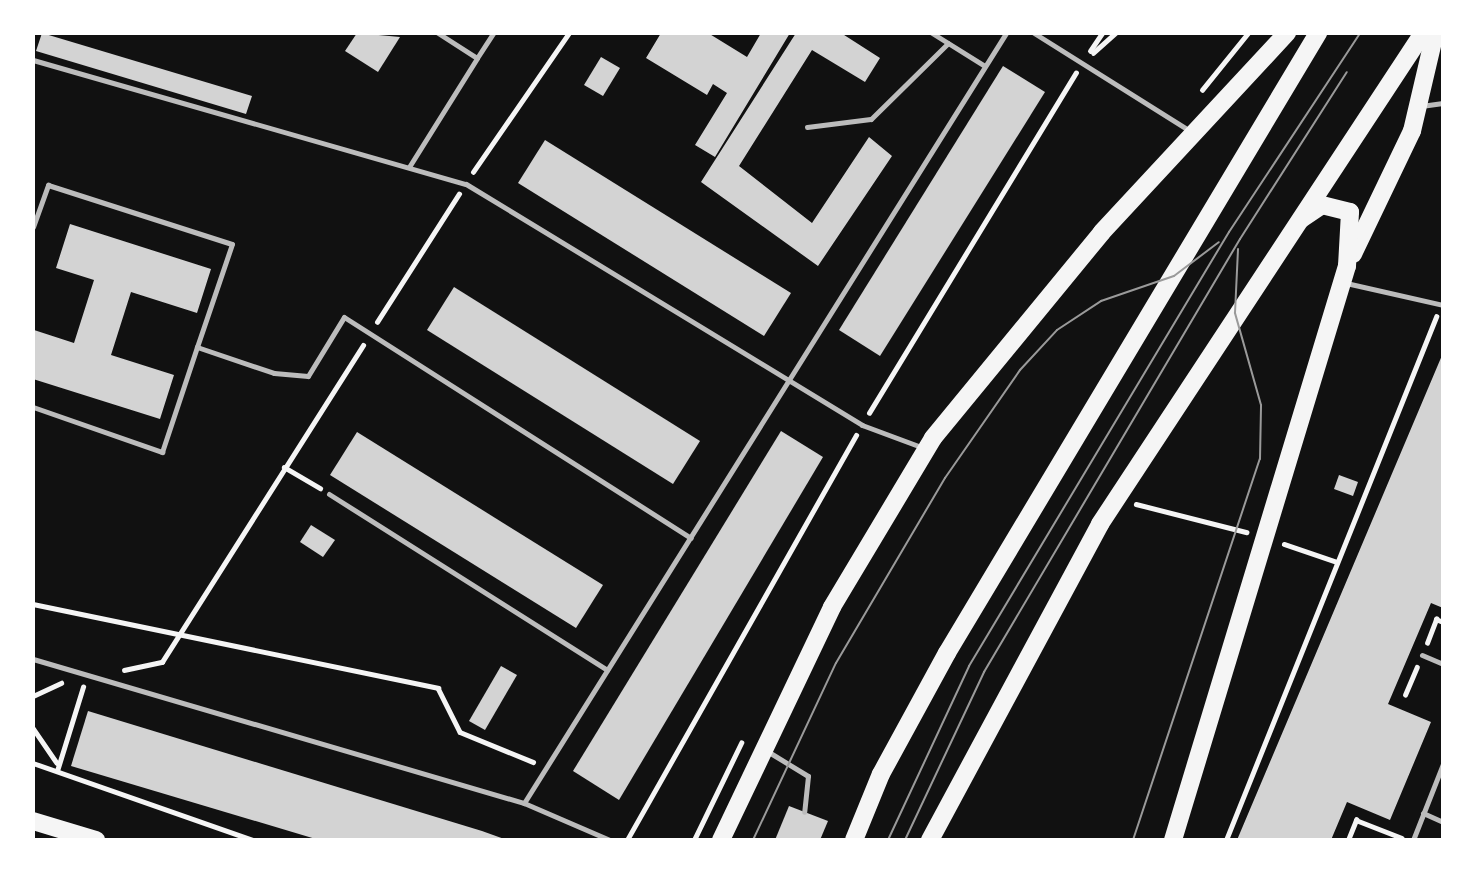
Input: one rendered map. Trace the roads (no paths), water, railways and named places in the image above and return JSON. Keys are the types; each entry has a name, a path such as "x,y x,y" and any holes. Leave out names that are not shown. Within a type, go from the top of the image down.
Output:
{"main road":[{"path":"720,840 761,747 832,607 927,450 1014,333 1192,132 1287,33"},
{"path":"854,840 881,774 947,653 1318,33"},
{"path":"930,840 1100,524 1286,234 1423,33"},
{"path":"1173,840 1345,274 1418,107 1436,33"},
{"path":"1286,234 1322,205 1340,205 1352,223 1345,274"},
{"path":"33,821 96,840"}],"lane":[{"path":"438,33 477,58"},
{"path":"409,167 493,33"},
{"path":"932,33 985,66"},
{"path":"524,803 1006,33"},
{"path":"1034,33 1192,132"},
{"path":"807,127 871,119 948,43"},
{"path":"33,60 466,184 862,425 927,450"},
{"path":"1418,107 1443,103"},
{"path":"33,227 48,185 232,244 162,452 33,407"},
{"path":"1345,274 1442,304"},
{"path":"197,347 274,373 308,376 344,317 691,538"},
{"path":"329,494 607,670"},
{"path":"1422,656 1443,664"},
{"path":"33,659 86,677 524,803 610,840"},
{"path":"761,747 808,776 804,812"},
{"path":"1413,840 1443,764"},
{"path":"1423,813 1443,822"}],"tram line":[{"path":"888,840 969,666 1229,232 1360,33"},
{"path":"905,840 984,672 1240,239 1347,72"},
{"path":"753,840 836,663 945,478 1020,370 1057,330 1101,301 1174,276 1219,242"},
{"path":"1133,840 1260,459 1261,405 1235,313 1238,249"}]}
